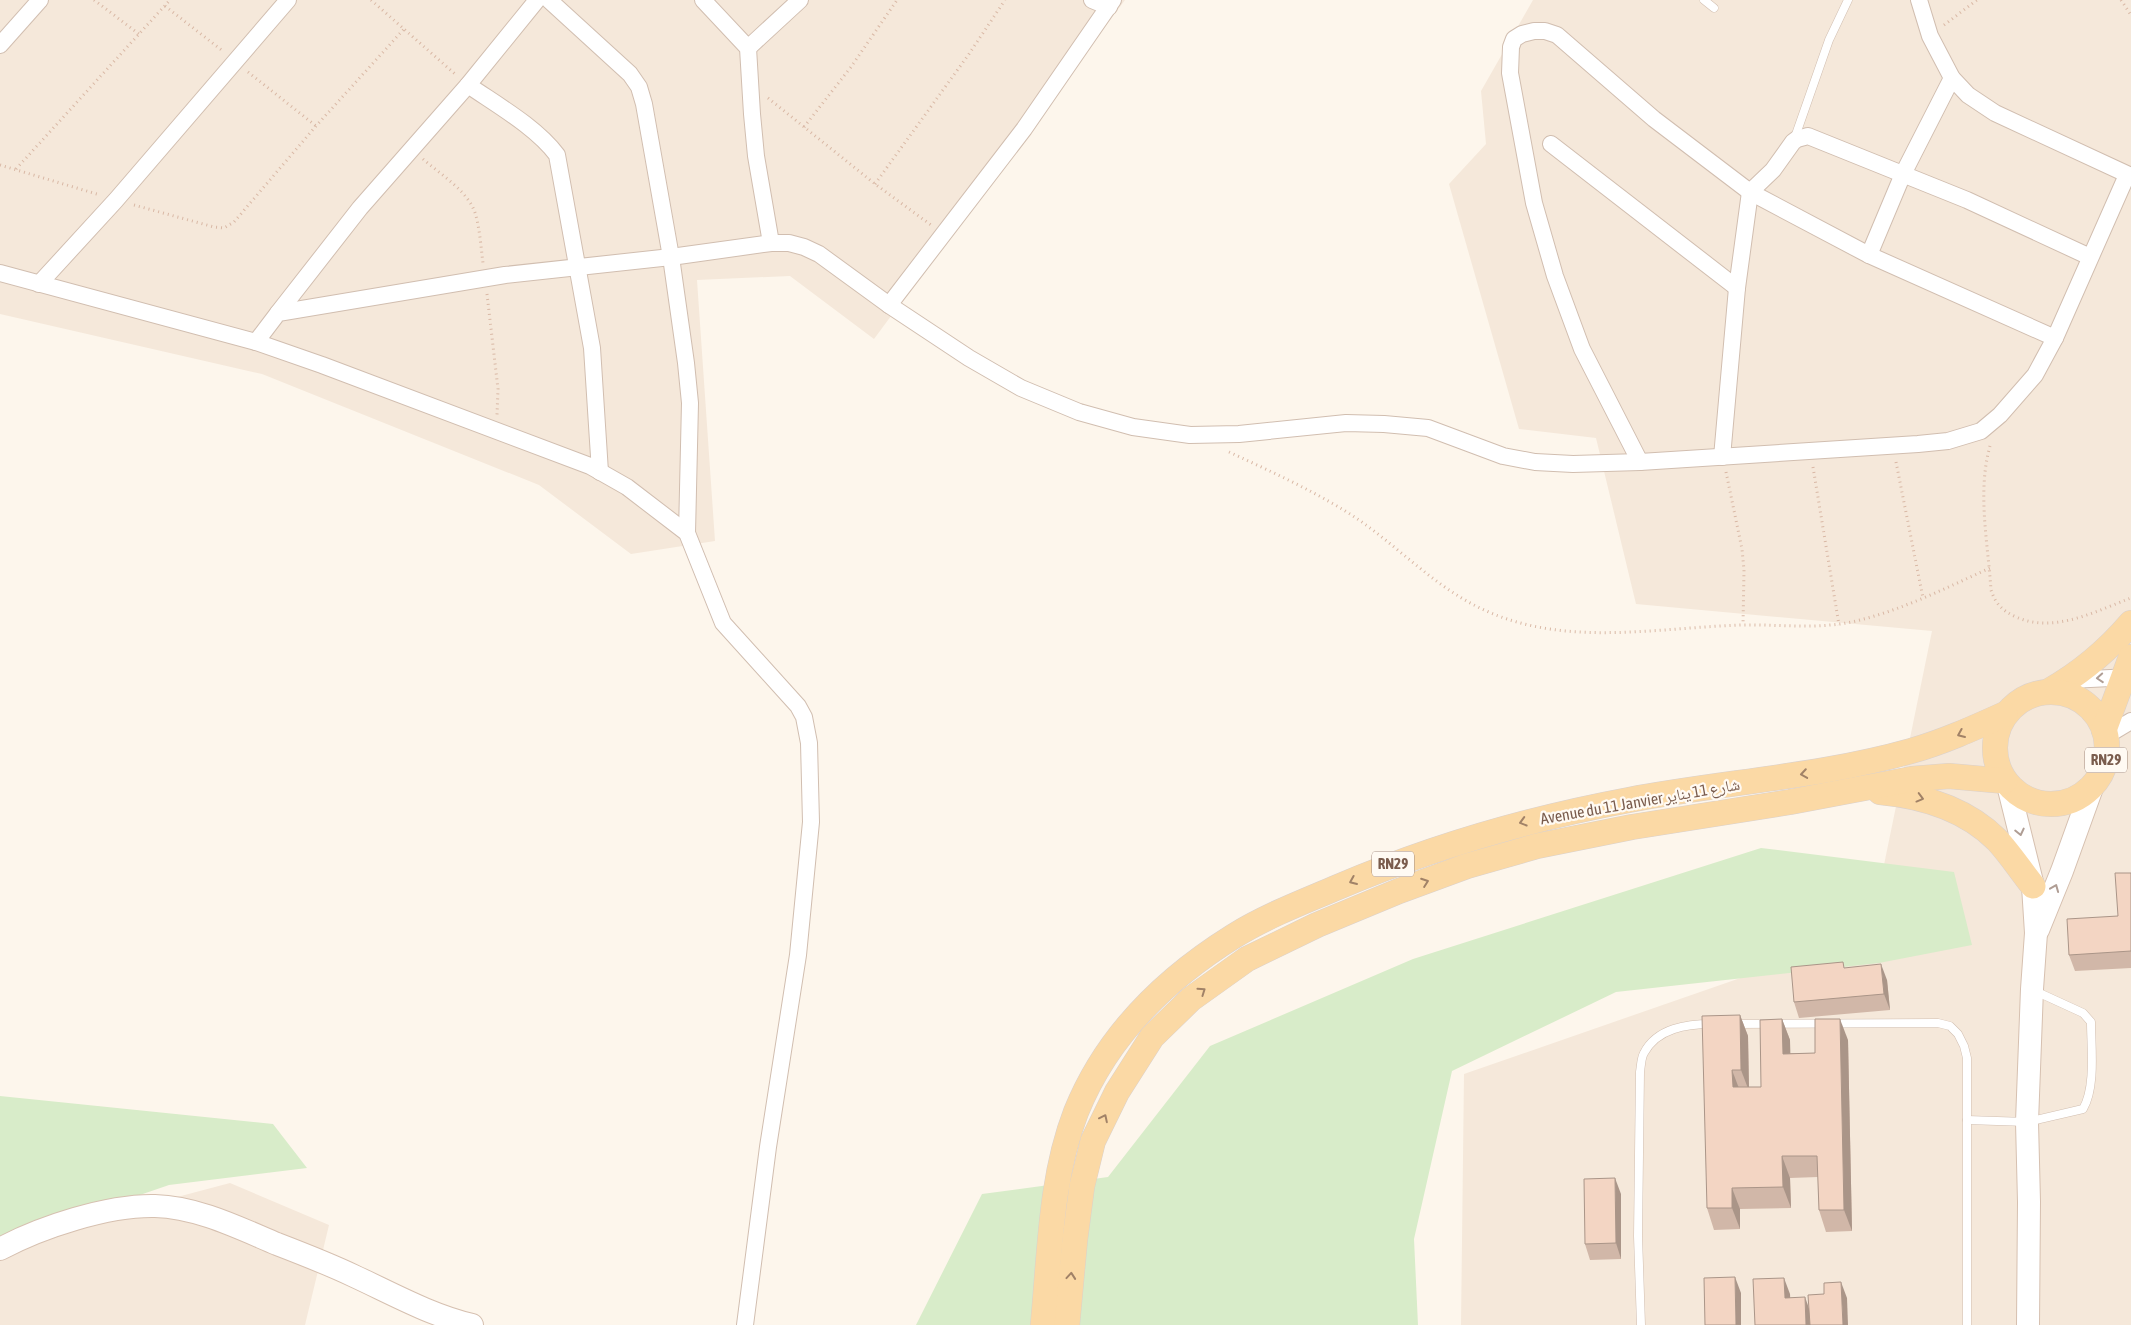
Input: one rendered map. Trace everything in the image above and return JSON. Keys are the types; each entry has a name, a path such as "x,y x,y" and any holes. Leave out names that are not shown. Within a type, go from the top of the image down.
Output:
{"main road":[{"name":"RN29","path":"2059,686 2067,694 2083,701 2096,714 2105,733 2107,752 2104,767 2093,785 2074,799 2050,804 2035,802 2020,796 2006,783 1999,770 1994,747 1999,724 2005,714 2017,702 2032,694 2059,686 2100,656 2131,623"},
{"name":"RN29","path":"2105,733 2129,670"},
{"name":"Avenue du 11 Janvier شارع 11 يناير","path":"1043,1325 1058,1176 1066,1141 1086,1093 1113,1043 1140,1010 1180,973 1237,934 1304,901 1388,866 1474,836 1536,819 1633,799 1859,764 1912,751 1948,739 2005,714"},
{"name":"Avenue du 11 Janvier شارع 11 يناير","path":"1067,1325 1082,1186 1093,1141 1116,1092 1152,1037 1191,999 1247,959 1317,925 1399,891 1467,866 1537,846 1632,827 1912,779 1949,776 2006,783"},
{"path":"1855,790 1904,794 1932,801 1958,812 1981,826 1998,842 2033,886"}],"street":[{"path":"0,45 40,0"},
{"path":"39,284 116,200 288,0"},
{"path":"256,342 360,208 468,85 537,0"},
{"path":"549,0 630,74 639,87 644,104 671,258 686,363 690,403 686,533 723,623 798,706 804,718 809,743 811,822 798,955 768,1147 745,1325"},
{"path":"703,0 748,48 756,156 771,243"},
{"path":"748,48 800,0"},
{"path":"889,305 1024,129 1111,4 1092,0"},
{"path":"278,313 486,278 671,258 771,243 789,243 819,254 889,305 970,358 1021,388 1079,412 1133,427 1190,435 1239,434 1346,424 1384,424 1428,428 1503,456 1535,462 1640,462 1810,452 1948,440 1981,431 2000,415 2035,375 2055,338 2090,257 2129,175 1995,113 1968,95 1952,78 1930,36 1919,0"},
{"path":"1640,462 1582,349 1555,276 1534,203 1510,73 1509,58 1514,39 1522,34 1545,31 1557,35 1654,118 1750,192 1870,255 2055,338"},
{"path":"1870,255 1904,174 1952,78"},
{"path":"468,85 549,144 557,155 592,348 600,472"},
{"path":"1722,457 1737,288 1750,192 1773,170 1797,138 1808,136 1904,174 1967,200 2090,257"},
{"path":"1551,144 1737,288"},
{"path":"0,273 256,342 496,429 600,472 626,487 686,533"},
{"path":"2059,686 2129,670"},
{"path":"2105,733 2131,721"},
{"path":"2006,783 2033,886 2036,933 2027,1122 2029,1202 2028,1325"},
{"path":"2036,933 2062,871 2093,785"},
{"path":"0,1249 14,1241 115,1209 157,1206 179,1209 239,1228 353,1275 429,1312 472,1325"}],"lane":[{"path":"1704,0 1714,8"},
{"path":"1793,142 1829,40 1848,0"},
{"path":"1967,1120 2027,1122 2083,1109 2088,1100 2090,1088 2091,1022 2083,1013 2032,990"},
{"path":"1641,1325 1638,1236 1640,1072 1643,1053 1658,1036 1679,1026 1706,1024 1919,1022 1950,1026 1958,1034 1964,1046 1966,1058 1967,1325"}],"path":[{"path":"94,0 139,34"},
{"path":"16,169 170,0"},
{"path":"371,0 468,85"},
{"path":"804,127 851,67 897,0"},
{"path":"875,184 964,62 1005,0"},
{"path":"1930,36 1977,0"},
{"path":"2121,0 2131,15"},
{"path":"0,165 116,200 214,227 224,228 243,213 316,126 404,29"},
{"path":"750,84 875,184 943,234"},
{"path":"412,149 464,195 472,205 476,215 486,278 498,389 496,429"},
{"path":"1991,443 1983,479 1990,568 1994,600 1999,607 2024,620 2041,623 2066,621 2131,598"},
{"path":"1893,446 1923,598"},
{"path":"1226,451 1280,476 1350,514 1394,545 1453,594 1481,609 1516,623 1553,631 1607,633 1742,625 1808,626 1839,624 1877,615 1923,598 1990,568"},
{"path":"1810,452 1839,624"},
{"path":"1722,457 1742,549 1744,570 1742,625"}],"shaded area":[{"path":"0,0 1125,0 874,339 790,276 697,280 715,541 631,554 539,485 262,374 0,314"},
{"path":"1533,0 2131,0 2131,1325 1461,1325 1464,1074 1870,933 1932,631 1636,604 1596,438 1519,429 1449,184 1486,144 1481,91"},
{"path":"230,1183 329,1225 305,1325 0,1325 0,1244"}],"green space":[{"path":"1761,848 1954,872 1972,945 1879,963 1616,992 1452,1071 1414,1239 1418,1325 916,1325 982,1194 1108,1177 1210,1046 1413,959"},
{"path":"0,1096 273,1124 307,1168 169,1185 0,1243"}],"building":[{"path":"2115,873 2131,873 2131,951 2069,955 2067,919 2118,916"},
{"path":"1843,962 1844,968 1881,964 1884,994 1794,1002 1791,967"},
{"path":"1740,1015 1741,1070 1732,1070 1733,1087 1761,1087 1760,1020 1782,1019 1783,1054 1815,1053 1815,1019 1840,1019 1844,1210 1819,1210 1817,1156 1782,1156 1783,1187 1732,1188 1732,1208 1707,1208 1702,1016"},
{"path":"1615,1178 1616,1243 1585,1244 1584,1179"},
{"path":"1735,1277 1736,1325 1705,1325 1704,1278"},
{"path":"1784,1278 1785,1298 1805,1297 1806,1325 1755,1325 1753,1279"},
{"path":"1841,1282 1843,1325 1810,1325 1808,1295 1824,1294 1824,1283"}]}
